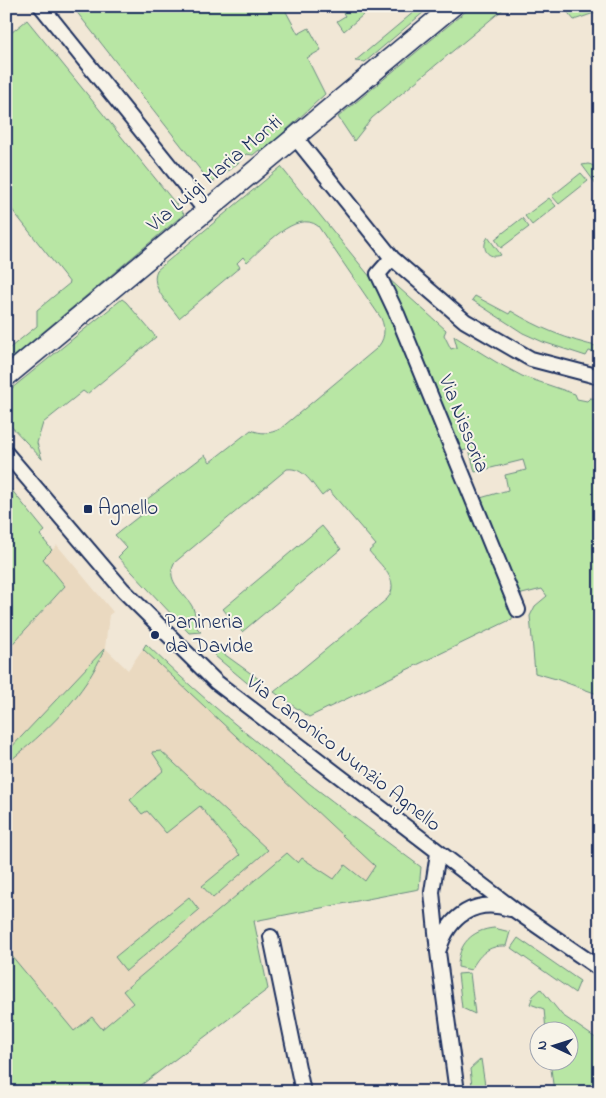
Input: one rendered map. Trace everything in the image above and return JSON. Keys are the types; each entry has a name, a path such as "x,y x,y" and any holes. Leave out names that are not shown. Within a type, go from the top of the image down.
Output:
{"street":[{"path":"41,6 206,211"},
{"name":"Via Luigi Maria Monti","path":"6,377 453,6"},
{"path":"295,137 392,258 465,321 531,359 600,377"},
{"name":"Via Nissoria","path":"392,258 378,274 397,314 518,610"},
{"name":"Via Canonico Nunzio Agnello","path":"6,453 123,590 216,682 438,853 516,911 600,969"},
{"path":"438,853 432,892 457,1092"},
{"path":"438,952 443,936 453,921 466,911 483,906 500,906 516,911"},
{"path":"271,937 304,1092"}],"shaded area":[{"path":"57,545 113,612 109,615 105,648 128,670 146,644 195,691 247,735 421,867 419,889 254,921 268,989 132,1092 6,1092 6,651 65,586 43,559"}],"green space":[{"path":"72,6 283,6 298,34 309,28 321,50 307,58 325,94 264,151 259,150 253,155 246,154 238,163 213,182 209,181"},
{"path":"339,6 358,6 363,15 344,31 337,21 345,16"},
{"path":"421,6 431,6 365,62 355,61"},
{"path":"472,6 507,6 372,118 354,141 338,117"},
{"path":"560,6 600,6 600,11 574,20"},
{"path":"27,20 184,214 6,363 6,351 37,326 37,310 70,283 6,202 6,37"},
{"path":"588,164 595,167 598,171 599,177 596,184 582,165"},
{"path":"281,167 371,278 386,302 513,614 512,619 309,717 274,692 387,599 392,586 388,574 369,551 376,545 329,490 322,496 303,474 293,469 287,469 174,563 172,576 174,582 190,602 195,613 197,628 201,632 189,633 118,557 127,548 115,535 151,507 146,500 205,455 210,462 251,430 266,433 280,429 376,349 383,338 384,327 381,318 318,226 309,222 300,222 280,232 247,262 243,257 237,263 240,267 179,318 162,296 156,283 155,276 157,270"},
{"path":"581,173 588,181 559,204 552,196"},
{"path":"549,198 556,206 532,225 525,216"},
{"path":"522,218 529,227 501,248 495,239"},
{"path":"488,237 501,255 492,256 487,252 485,245"},
{"path":"389,279 446,330 444,335 451,349 457,347 454,336 522,376 575,394 577,399 587,401 590,398 600,399 600,695 535,673 530,616 535,606 547,596 542,589 518,595 477,499 508,490 505,475 526,470 523,460 475,472 469,449 459,452 387,281"},
{"path":"475,296 509,314 511,311 554,333 600,347 600,357 598,353 589,351 586,356 543,342 523,333 472,300"},
{"path":"122,299 156,337 87,394 83,391 43,423 37,443 42,459 6,419 6,393"},
{"path":"6,483 45,531 40,535 52,550 43,559 65,586 6,651"},
{"path":"322,526 341,549 242,632 223,609"},
{"path":"146,644 178,675 245,733 421,867 419,889 254,921 268,989 132,1092 6,1092 6,949 74,1031 92,1017 102,1029 133,1003 123,991 287,853 298,863 302,858 334,879 345,865 365,881 375,866 143,649"},
{"path":"105,648 87,682 63,712 36,739 6,764 6,753"},
{"path":"217,649 260,680 252,687 215,656"},
{"path":"161,751 268,850 213,898 202,886 240,855 200,806 166,833 147,811 142,814 130,800 164,770 152,752"},
{"path":"189,897 199,910 126,971 115,957"},
{"path":"494,928 510,932 506,946 489,949 477,960 471,970 458,967 461,951 468,940 479,932"},
{"path":"518,938 580,981 575,993 511,948"},
{"path":"470,973 475,1014 462,1008 458,974"},
{"path":"541,989 562,1015 569,1020 545,1020 544,1009 530,1004 533,996"},
{"path":"578,1026 600,1041 600,1092 554,1092 551,1070 578,1070"},
{"path":"481,1059 486,1092 472,1086 470,1069"}],"place":[{"name":"Agnello","path":"88,509"},
{"name":"Panineria da Davide","path":"155,635"}]}
